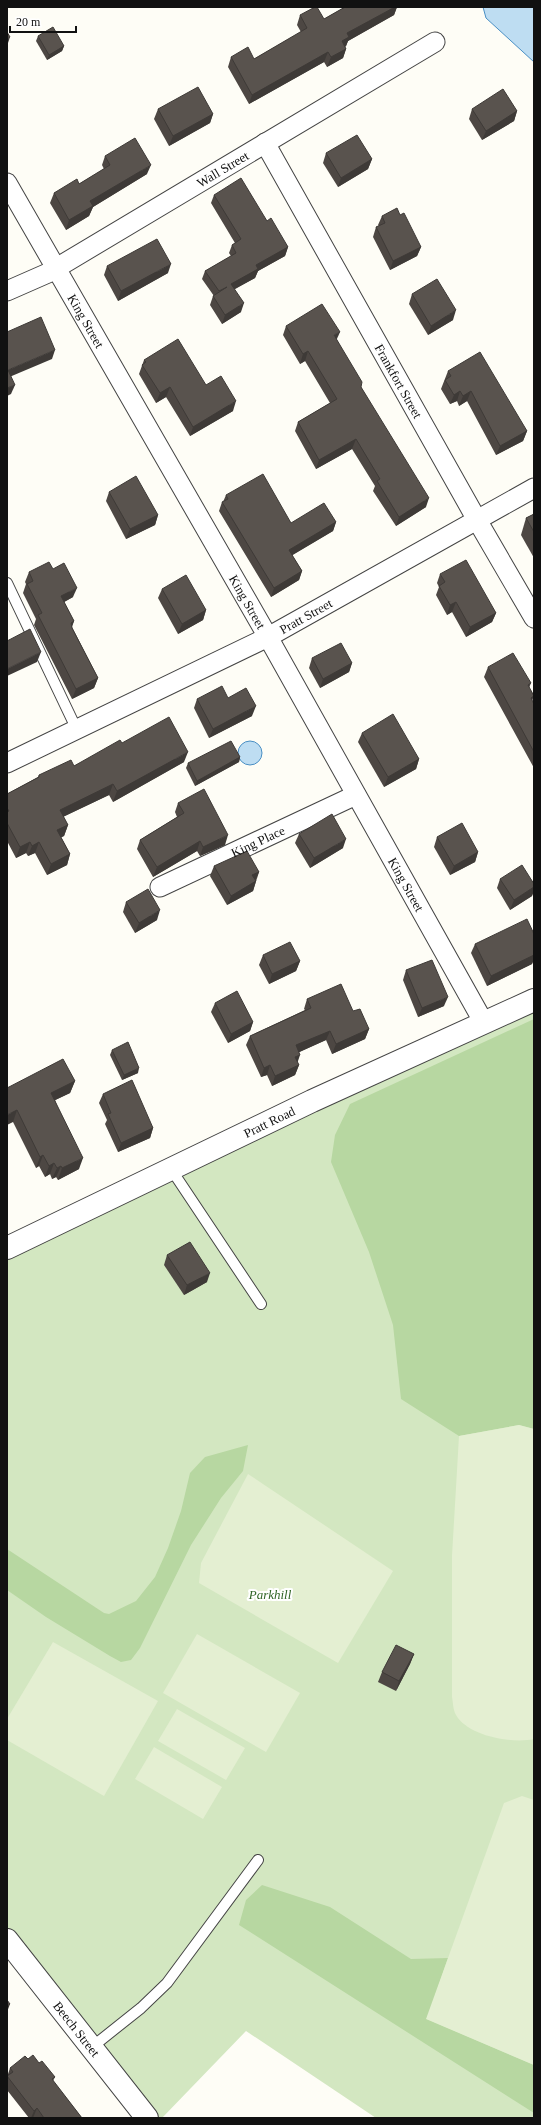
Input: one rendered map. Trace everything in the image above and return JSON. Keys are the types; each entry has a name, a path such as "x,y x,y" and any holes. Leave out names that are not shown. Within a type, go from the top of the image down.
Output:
{"street":[{"name":"Wall Street","path":"7,291 56,268 435,42"},
{"name":"Frankfort Street","path":"265,142 477,520 534,618"},
{"name":"King Street","path":"7,183 268,637 484,1023"},
{"name":"Pratt Street","path":"7,763 268,637 534,488"},
{"name":"King Place","path":"160,887 356,795"},
{"name":"Pratt Road","path":"7,1248 312,1101 534,1000"},
{"name":"Beech Street","path":"7,1940 147,2118"}],"lane":[{"path":"7,583 77,730"},
{"path":"171,1169 261,1304"},
{"path":"92,2047 141,2008 167,1983 258,1860"}],"green space":[{"name":"Parkhill","path":"534,1000 534,2118 376,2118 246,2031 162,2118 147,2118 7,1940 7,1248"},
{"path":"534,1019 534,1429 519,1425 459,1436 401,1399 393,1325 369,1252 331,1162 335,1135 350,1104"},
{"path":"519,1425 534,1429 534,1739 525,1740 491,1737 470,1728 456,1715 452,1697 452,1556 459,1436"},
{"path":"248,1445 243,1471 221,1498 191,1545 140,1648 131,1660 121,1662 110,1656 46,1617 7,1590 7,1549 104,1613 109,1614 136,1601 155,1577 168,1548 181,1511 190,1473 205,1457"},
{"path":"248,1474 393,1571 338,1663 199,1583 201,1563"},
{"path":"197,1634 300,1693 266,1752 163,1693"},
{"path":"53,1642 158,1701 104,1796 7,1740 7,1719"},
{"path":"177,1709 245,1748 226,1780 158,1741"},
{"path":"154,1747 222,1787 203,1819 135,1779"},
{"path":"522,1796 534,1800 534,2065 426,2019 504,1803"},
{"path":"262,1885 330,1907 411,1959 448,1958 427,2019 534,2065 534,2113 239,1925 246,1900"}],"water":[{"path":"483,7 534,7 534,62 486,18"},
{"path":"250,741 255,742 261,748 261,758 255,764 250,765 245,764 239,758 238,753 239,748 245,742"}],"building":[{"path":"317,7 324,19 345,7 395,7 347,33 349,37 342,41 346,49 331,57 328,52 252,95 231,57 248,47 254,59 307,28 300,15"},
{"path":"53,27 64,46 49,55 38,36"},
{"path":"7,32 10,37 7,39"},
{"path":"198,87 213,114 173,136 158,109"},
{"path":"503,89 517,111 486,131 472,109"},
{"path":"357,135 372,159 341,178 326,153"},
{"path":"135,138 151,165 90,201 93,206 69,220 54,193 77,179 79,184 110,165 105,156"},
{"path":"241,178 267,221 271,218 288,247 256,265 258,269 231,284 244,303 225,315 213,296 227,287 219,291 205,271 236,253 232,245 241,239 214,195"},
{"path":"397,208 400,215 404,213 421,247 393,261 376,227 385,223 382,216"},
{"path":"157,239 171,264 121,291 107,266"},
{"path":"437,279 456,310 431,326 412,294"},
{"path":"322,304 340,332 334,335 362,382 361,387 429,498 399,517 377,481 380,479 356,439 319,460 298,422 337,399 308,351 303,354 286,326"},
{"path":"41,317 55,350 8,370 15,385 7,388 7,332"},
{"path":"178,339 206,385 221,376 236,401 193,427 170,387 160,393 142,365 146,362 144,360"},
{"path":"480,352 527,431 500,446 471,391 463,396 460,391 454,395 445,380 451,376 448,371"},
{"path":"263,474 291,523 324,503 336,522 289,550 302,571 274,588 222,502 228,499 226,495"},
{"path":"136,476 158,515 130,529 109,492"},
{"path":"534,514 534,532 526,518"},
{"path":"466,560 496,613 470,627 456,602 450,605 439,586 445,582 440,574"},
{"path":"49,562 53,569 64,563 77,588 61,596 74,621 71,623 72,628 98,678 76,689 38,615 42,613 27,584 33,581 29,572"},
{"path":"186,575 206,610 182,624 162,589"},
{"path":"30,629 41,652 7,669 7,641"},
{"path":"341,643 352,663 323,679 312,658"},
{"path":"513,653 531,683 528,685 534,696 531,698 534,704 534,752 488,667"},
{"path":"222,686 228,698 246,688 256,706 213,729 197,699"},
{"path":"393,714 419,759 388,777 362,733"},
{"path":"169,717 188,752 117,791 113,784 60,810 68,825 57,830 70,854 51,864 39,842 32,846 30,842 20,847 7,823 7,812 9,811 7,808 7,794 39,777 39,775 71,760 74,766 120,740 122,743"},
{"path":"231,741 240,757 197,781 188,763"},
{"path":"204,789 228,835 203,847 200,841 157,867 140,840 184,813 178,803"},
{"path":"332,814 346,839 314,858 299,834"},
{"path":"462,823 478,852 454,866 437,837"},
{"path":"247,851 259,872 252,875 256,881 231,896 214,866"},
{"path":"522,865 534,884 534,887 514,900 500,879"},
{"path":"148,889 160,910 139,923 126,902"},
{"path":"527,919 534,934 534,955 491,976 475,944"},
{"path":"290,942 300,961 272,974 263,955"},
{"path":"432,960 448,997 422,1008 406,970"},
{"path":"341,984 353,1011 360,1009 369,1029 336,1044 330,1031 296,1045 300,1055 295,1057 299,1065 275,1076 270,1065 264,1068 250,1036 311,1008 307,999"},
{"path":"237,991 253,1022 231,1034 215,1003"},
{"path":"128,1042 139,1068 124,1075 112,1050"},
{"path":"63,1059 75,1081 51,1093 83,1158 62,1168 61,1166 57,1168 54,1163 49,1166 43,1155 40,1157 17,1110 7,1115 7,1088"},
{"path":"132,1080 153,1128 121,1143 108,1114 111,1113 103,1094"},
{"path":"190,1242 210,1273 187,1285 167,1255"},
{"path":"396,1645 414,1654 399,1681 382,1672"},
{"path":"33,2055 39,2063 42,2061 55,2077 52,2079 82,2118 44,2118 37,2108 34,2111 7,2076 13,2072 10,2068 25,2056 28,2059"}]}
